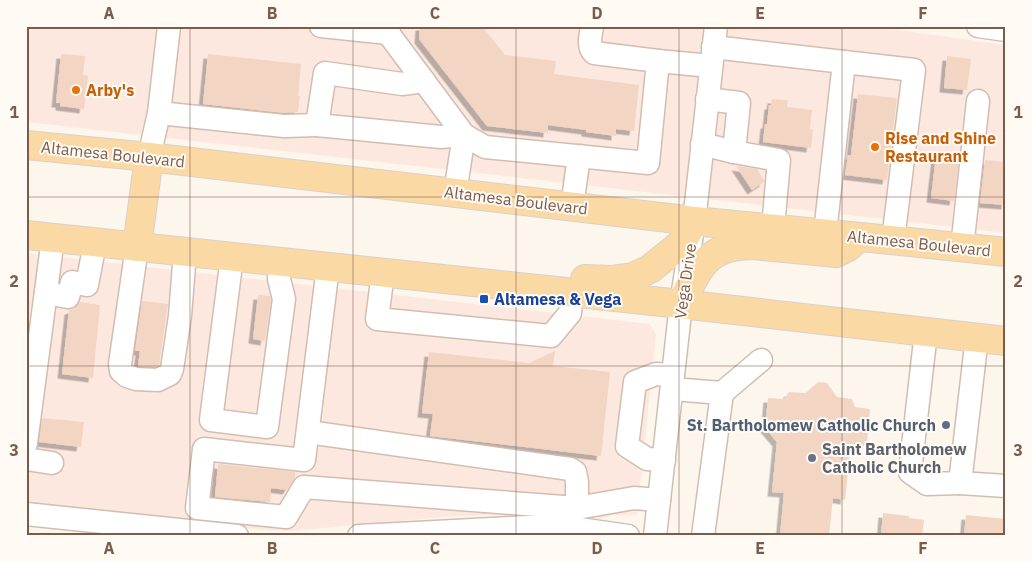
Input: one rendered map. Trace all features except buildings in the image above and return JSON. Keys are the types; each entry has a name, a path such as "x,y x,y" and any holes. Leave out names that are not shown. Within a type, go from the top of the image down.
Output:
{"main road":[{"name":"Altamesa Boulevard","path":"26,145 149,157 694,221 1006,252"},
{"path":"137,247 149,157"},
{"path":"492,284 523,276 547,274 611,280 633,277 650,269 681,244 694,221"},
{"path":"26,235 1006,340"},
{"path":"681,304 696,273 708,258 724,249 740,245 753,245 836,253 848,248 860,236"}],"street":[{"path":"149,157 159,113 169,26"},
{"path":"321,26 388,30 464,135 485,147 648,163 658,61"},
{"path":"592,26 590,49 594,53 658,61 713,46 914,70 893,240"},
{"path":"978,26 1006,30"},
{"name":"Vega Drive","path":"656,536 681,304 694,221 713,46"},
{"path":"825,233 844,62"},
{"path":"317,125 325,74 402,84 424,81"},
{"path":"708,98 739,103 734,152"},
{"path":"962,248 978,101"},
{"path":"159,113 284,126 317,125 441,136 464,135"},
{"path":"456,193 464,135"},
{"path":"702,144 779,160 773,228"},
{"path":"572,206 579,156"},
{"path":"26,443 53,238"},
{"path":"46,293 68,297 72,282 86,285 95,242"},
{"path":"137,247 120,364 121,371 126,376 136,379 158,380 170,374 172,369 180,316 184,252"},
{"path":"232,257 211,420 267,427 284,299 279,279 280,262"},
{"path":"328,267 304,460 204,449 197,508 286,517 304,487 577,508 634,498 659,500"},
{"path":"383,273 377,319 551,336 570,313 572,293"},
{"path":"926,332 910,472 927,484 960,483 1006,486"},
{"path":"960,483 976,337"},
{"path":"703,536 722,394 761,360"},
{"path":"664,460 647,459 626,446 635,382 656,374 672,382 722,394"},
{"path":"308,432 570,469 575,472 577,482 577,508"},
{"path":"26,459 52,463"},
{"path":"26,514 237,536"},
{"path":"358,536 529,528 565,528 628,536"}],"shaded area":[{"path":"26,26 871,26 1006,45 1006,233 26,122"},
{"path":"26,253 650,324 656,334 637,515 612,515 589,523 517,514 444,517 290,531 133,521 26,508"}],"place":[{"name":"Arby's","path":"76,90"},
{"name":"Rise and Shine Restaurant","path":"875,147"},
{"name":"Altamesa & Vega","path":"484,299"},
{"name":"St. Bartholomew Catholic Church","path":"946,425"},
{"name":"Saint Bartholomew Catholic Church","path":"812,458"}]}
